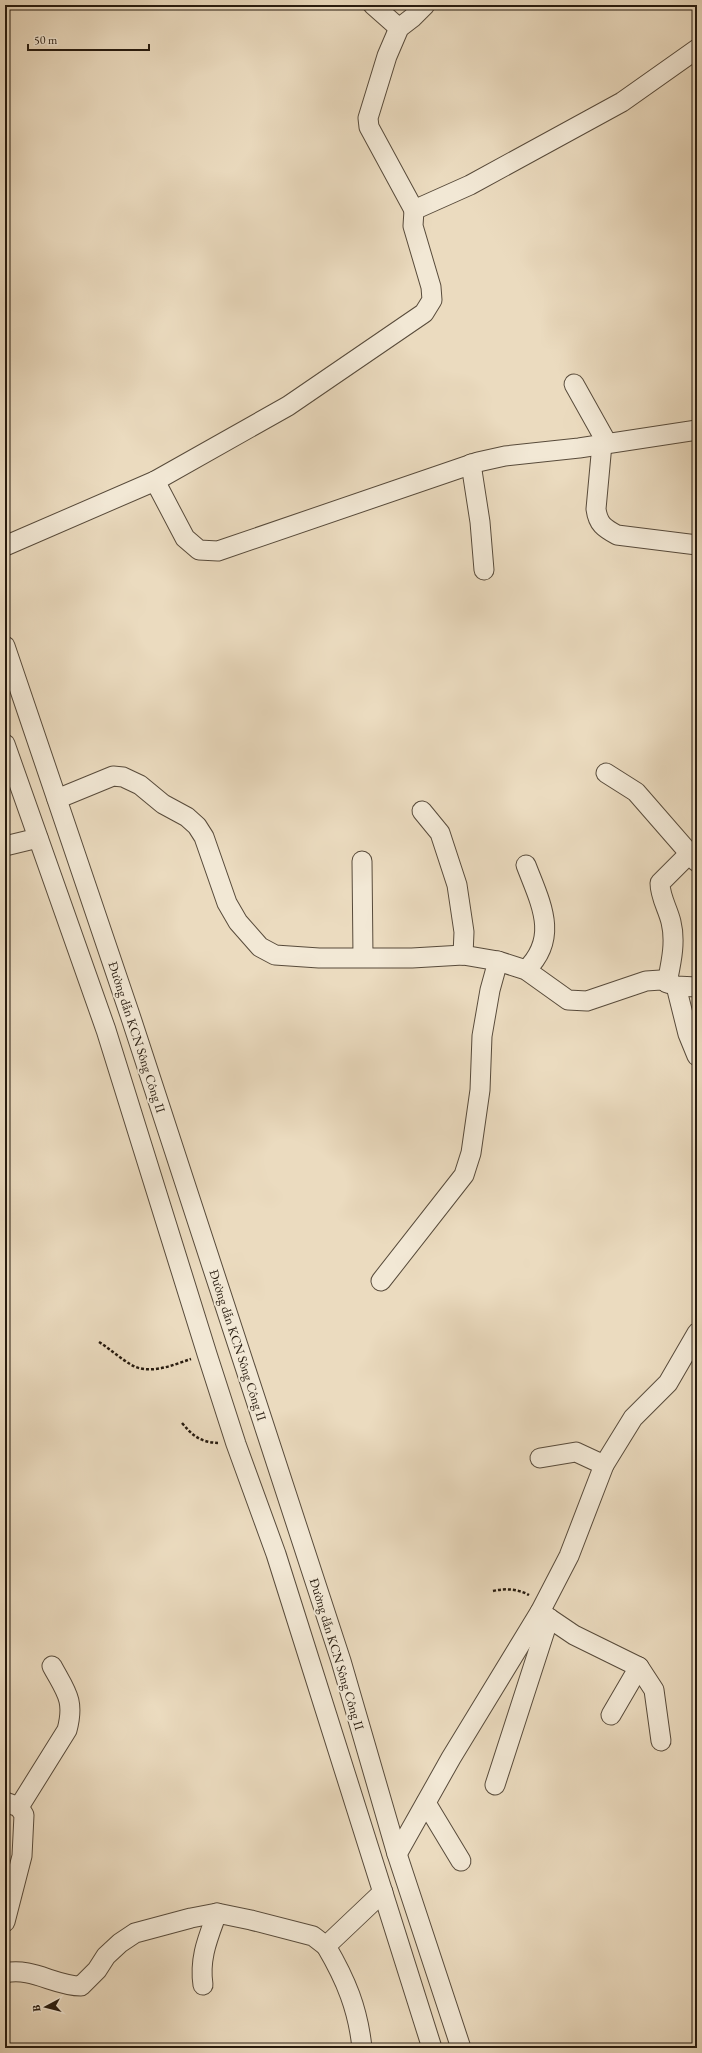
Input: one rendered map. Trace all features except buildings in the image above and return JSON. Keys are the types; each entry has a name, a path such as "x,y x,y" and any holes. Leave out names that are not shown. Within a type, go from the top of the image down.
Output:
{"street":[{"path":"373,5 399,28"},
{"path":"5,546 155,481 288,406 424,313 432,300 431,287 413,226 414,210 369,127 368,118 387,56 399,28 425,5"},
{"path":"414,210 470,185 622,102 697,49"},
{"path":"574,384 605,444 596,509 598,520 606,529 617,535 697,545"},
{"path":"155,481 185,538 199,550 218,551 471,464 505,456 605,444 697,430"},
{"path":"471,464 480,522 484,570"},
{"name":"Đường dẫn KCN Sông Công II","path":"5,646 130,1014 341,1661 397,1854 461,2048"},
{"path":"5,744 106,1030 207,1354 236,1444 276,1554 311,1671 432,2048"},
{"path":"606,773 636,792 693,858 660,884 660,892 672,924 674,949 671,985 697,1056"},
{"path":"57,799 113,776 123,777 140,785 162,804 187,817 197,826 204,837 227,903 238,922 260,947 275,955 319,958 412,958 464,955 498,961 526,970 568,1000 587,1001 646,981 661,980 671,985 697,987"},
{"path":"422,811 440,833 457,885 464,932 464,955"},
{"path":"5,846 38,838"},
{"path":"362,861 363,957"},
{"path":"526,864 545,917 545,934 541,952 537,960 526,970"},
{"path":"381,1281 464,1175 471,1153 480,1090 482,1036 490,990 498,961"},
{"path":"397,1854 426,1803 544,1611 569,1556 604,1465 633,1418 668,1383 697,1333"},
{"path":"540,1458 576,1452 604,1465"},
{"path":"544,1611 574,1635 639,1667 654,1690 662,1741"},
{"path":"494,1785 544,1611"},
{"path":"311,1671 341,1661"},
{"path":"5,1922 22,1856 24,1815 12,1804 67,1730 70,1716 70,1699 52,1666"},
{"path":"611,1715 639,1667"},
{"path":"426,1803 461,1861"},
{"path":"326,1946 383,1892"},
{"path":"203,1985 201,1970 203,1952 218,1913"},
{"path":"5,1971 28,1972 67,1984 81,1986 97,1970 106,1956 120,1943 135,1933 191,1918 218,1913 308,1934 326,1946 354,2003 360,2027 362,2048"}],"path":[{"path":"99,1342 131,1365 141,1369 154,1369 170,1366 207,1354"},
{"path":"182,1422 193,1436 202,1441 236,1444"},
{"path":"493,1591 506,1588 522,1591 544,1611"}]}
